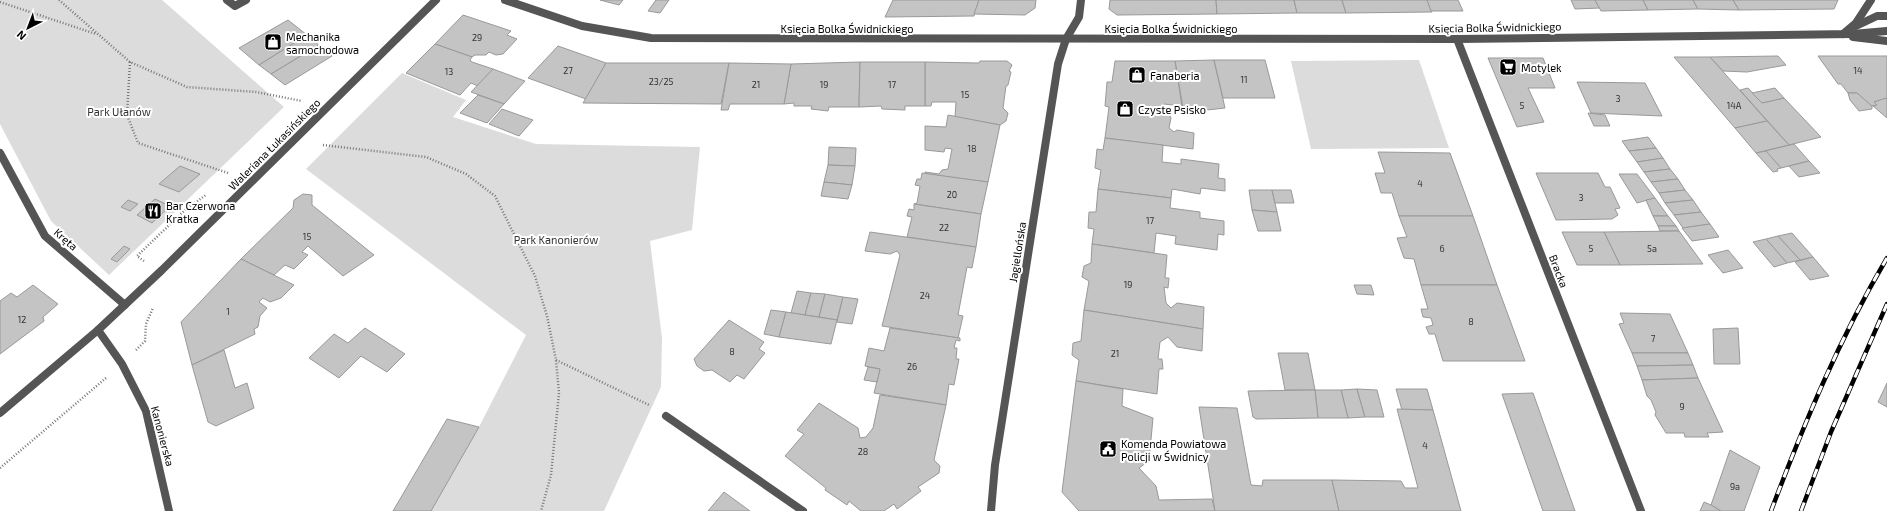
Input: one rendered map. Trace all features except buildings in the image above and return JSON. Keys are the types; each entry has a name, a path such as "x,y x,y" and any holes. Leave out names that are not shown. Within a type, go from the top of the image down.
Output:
{"street":[{"path":"227,0 235,6 246,0"},
{"name":"Waleriana Łukasińskiego","path":"0,413 98,330 125,305 436,0"},
{"name":"Księcia Bolka Świdnickiego","path":"505,0 582,26 651,38 1456,39 1842,34 1887,31"},
{"name":"Jagiellońska","path":"991,511 995,465 1058,64 1066,39 1079,17 1081,0"},
{"path":"1852,28 1862,16 1871,0"},
{"path":"1842,34 1877,16 1887,16"},
{"name":"Księcia Bolka Świdnickiego","path":"1842,34 1870,40 1887,41"},
{"name":"Bracka","path":"1456,39 1641,511"},
{"name":"Kręta","path":"0,153 45,236 125,305"},
{"name":"Kanonierska","path":"98,330 122,364 146,410 169,511"},
{"path":"666,416 803,511"}],"path":[{"path":"59,0 130,62 187,87 256,92 302,101"},
{"path":"0,2 98,34"},
{"path":"130,62 127,115 138,143 228,173"},
{"path":"323,145 426,157 466,174 495,196 535,276 547,316 556,360 558,400 551,475 541,511"},
{"path":"556,360 639,398"},
{"path":"0,468 26,448 122,364"}],"green space":[{"name":"Park Ułanów","path":"0,0 162,0 284,107 109,275 51,221 0,124"},
{"path":"1419,60 1449,148 1311,149 1291,61"},
{"name":"Park Kanonierów","path":"402,73 466,100 453,117 536,144 700,147 692,230 650,241 662,338 661,387 604,511 430,511 479,427 526,335 306,169"}],"railway":[{"path":"1771,511 1823,382 1853,319 1887,258"},
{"path":"1801,511 1831,432 1887,304"}],"place":[{"name":"Mechanika samochodowa","path":"273,42"},
{"name":"Motylek","path":"1508,67"},
{"name":"Fanaberia","path":"1137,75"},
{"name":"Czyste Psisko","path":"1125,109"},
{"name":"Bar Czerwona Kratka","path":"153,211"},
{"name":"Komenda Powiatowa Policji w Świdnicy","path":"1108,449"}]}
